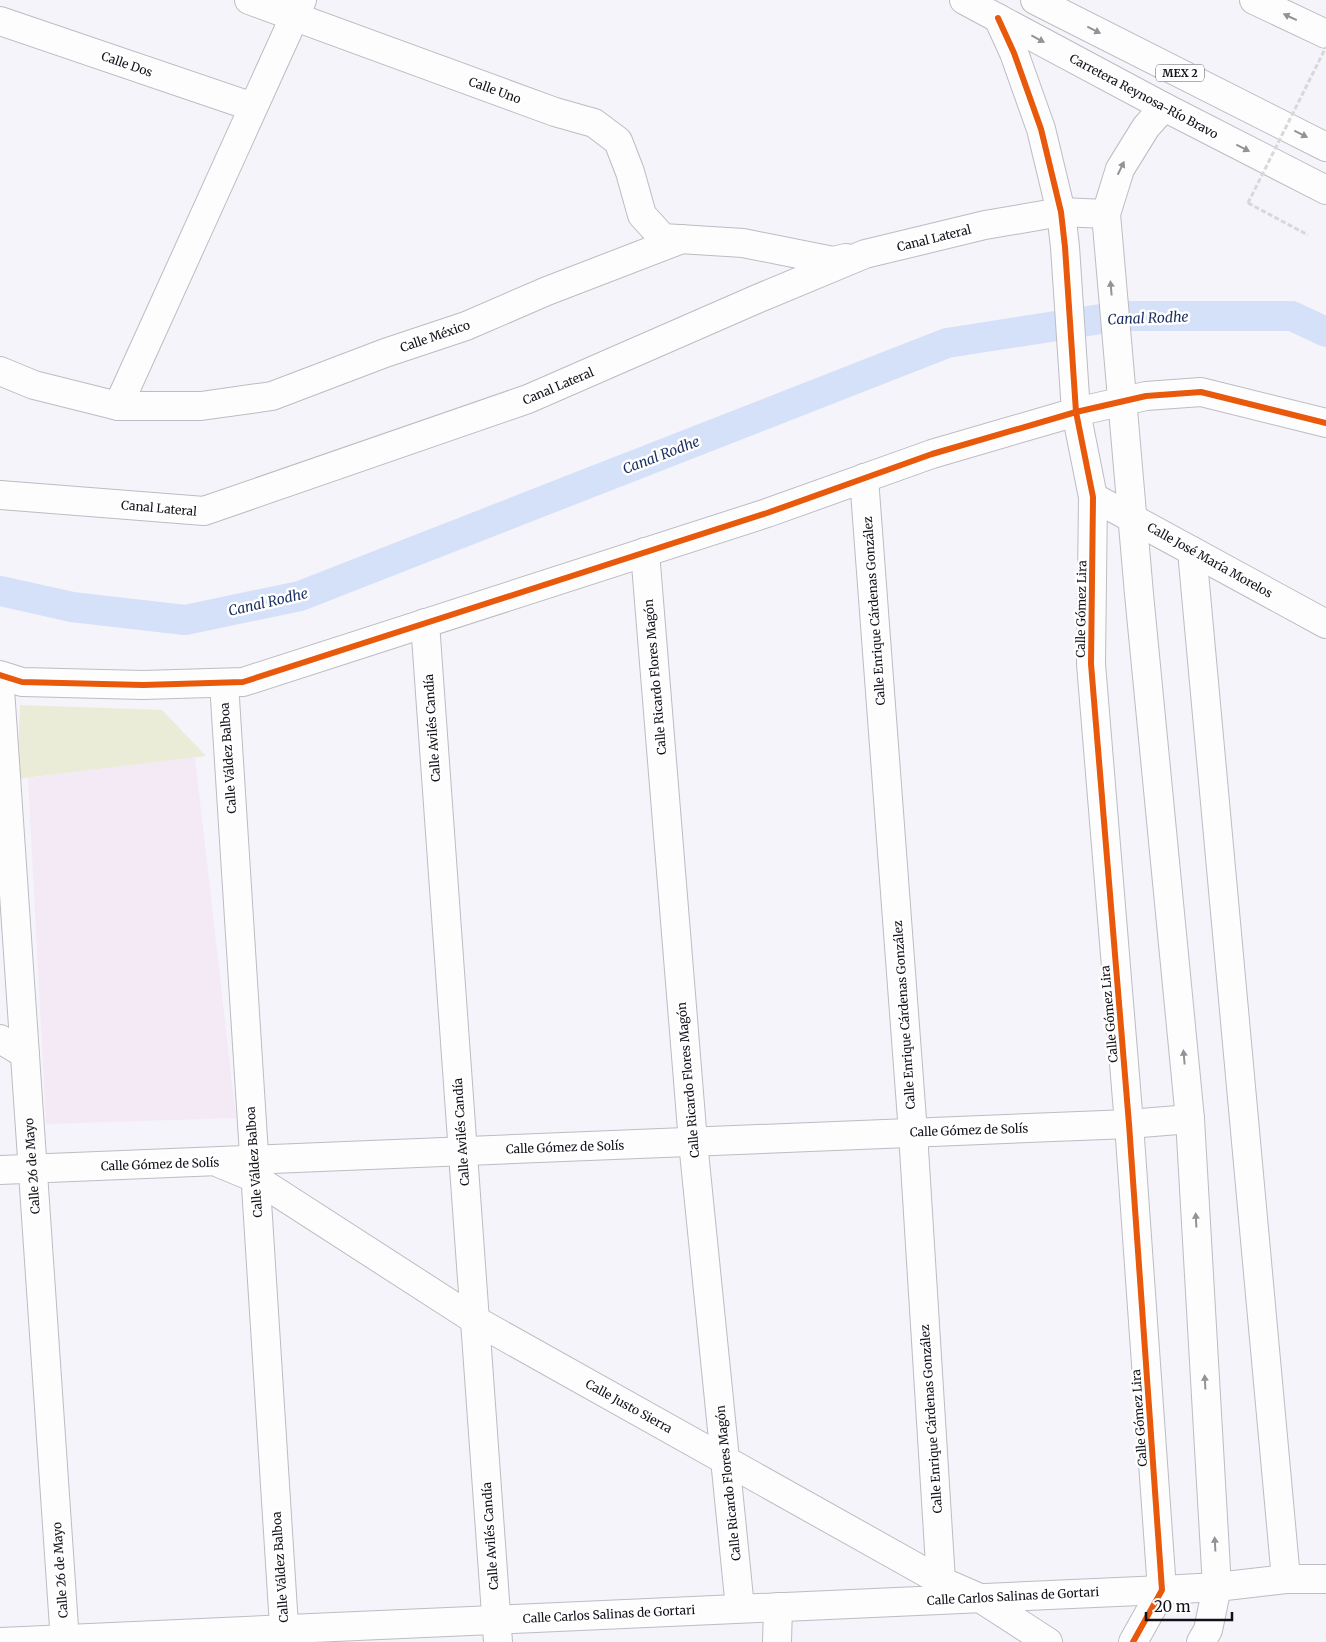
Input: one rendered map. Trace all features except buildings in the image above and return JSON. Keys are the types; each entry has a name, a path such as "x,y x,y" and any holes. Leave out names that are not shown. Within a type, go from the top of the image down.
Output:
{"main road":[{"name":"Calle Uno","path":"249,0 298,8 555,112 594,123 618,141 630,172 642,215 662,238 682,239"},
{"name":"Carretera Reynosa-Río Bravo","path":"964,0 1164,107 1326,190"},
{"name":"MEX 2","path":"1035,0 1326,147"},
{"path":"1257,1 1326,34"},
{"path":"118,406 298,8"},
{"name":"Calle Gómez Lira","path":"998,18 1014,54 1041,129 1061,212 1076,412 1093,497 1091,664 1130,1124 1162,1590"},
{"name":"Calle Dos","path":"0,21 253,107"},
{"path":"1164,107 1146,127 1120,169 1106,214 1134,519 1139,594 1190,1119 1221,1642"},
{"name":"Canal Lateral","path":"0,495 204,511 528,399 756,299 865,254 986,225 1061,212 1106,214"},
{"name":"Calle México","path":"0,371 34,385 118,406 201,406 272,396 385,353 466,326 547,291 682,239 743,243 833,261 865,254"},
{"path":"0,675 22,682 143,685 244,682 767,512 932,454 1076,412 1146,396 1201,392 1326,423"},
{"name":"Calle Enrique Cárdenas González","path":"864,478 913,1133 942,1581"},
{"name":"Calle José María Morelos","path":"1093,497 1326,624"},
{"path":"1192,551 1286,1579"},
{"name":"Calle Ricardo Flores Magón","path":"645,552 693,1142 740,1608"},
{"name":"Calle Avilés Candía","path":"425,623 497,1631"},
{"name":"Calle Váldez Balboa","path":"224,683 284,1635"},
{"name":"Calle 26 de Mayo","path":"0,689 65,1640"},
{"path":"0,1039 25,1054"},
{"name":"Calle Gómez de Solís","path":"254,1169 462,1152 1130,1124 1190,1119"},
{"name":"Calle Gómez de Solís","path":"0,1170 216,1162"},
{"name":"Calle Justo Sierra","path":"216,1162 254,1169 475,1320 942,1581 980,1598 1048,1642"},
{"name":"Calle Carlos Salinas de Gortari","path":"0,1642 497,1631 740,1608 1162,1590 1217,1587 1286,1579 1326,1579"},
{"path":"1201,1642 1208,1630 1217,1587"},
{"path":"1133,1642 1162,1590"},
{"path":"777,1642 778,1607"}],"path":[{"path":"1308,235 1248,203 1326,47"}],"shaded area":[{"path":"195,757 236,1118 46,1124 28,778"}],"green space":[{"path":"20,705 162,710 206,756 17,779"}],"waterway":[{"name":"Canal Rodhe","path":"0,591 72,607 185,620 300,596 947,343 1120,316 1292,316 1326,332"}],"cycle path":[{"path":"998,18 1014,53 1041,129 1061,212 1076,412 1093,497 1091,664 1129,1124 1162,1590 1133,1642"},
{"path":"0,675 22,682 143,685 243,682 767,513 932,454 1076,412 1146,396 1201,392 1326,423"}]}
